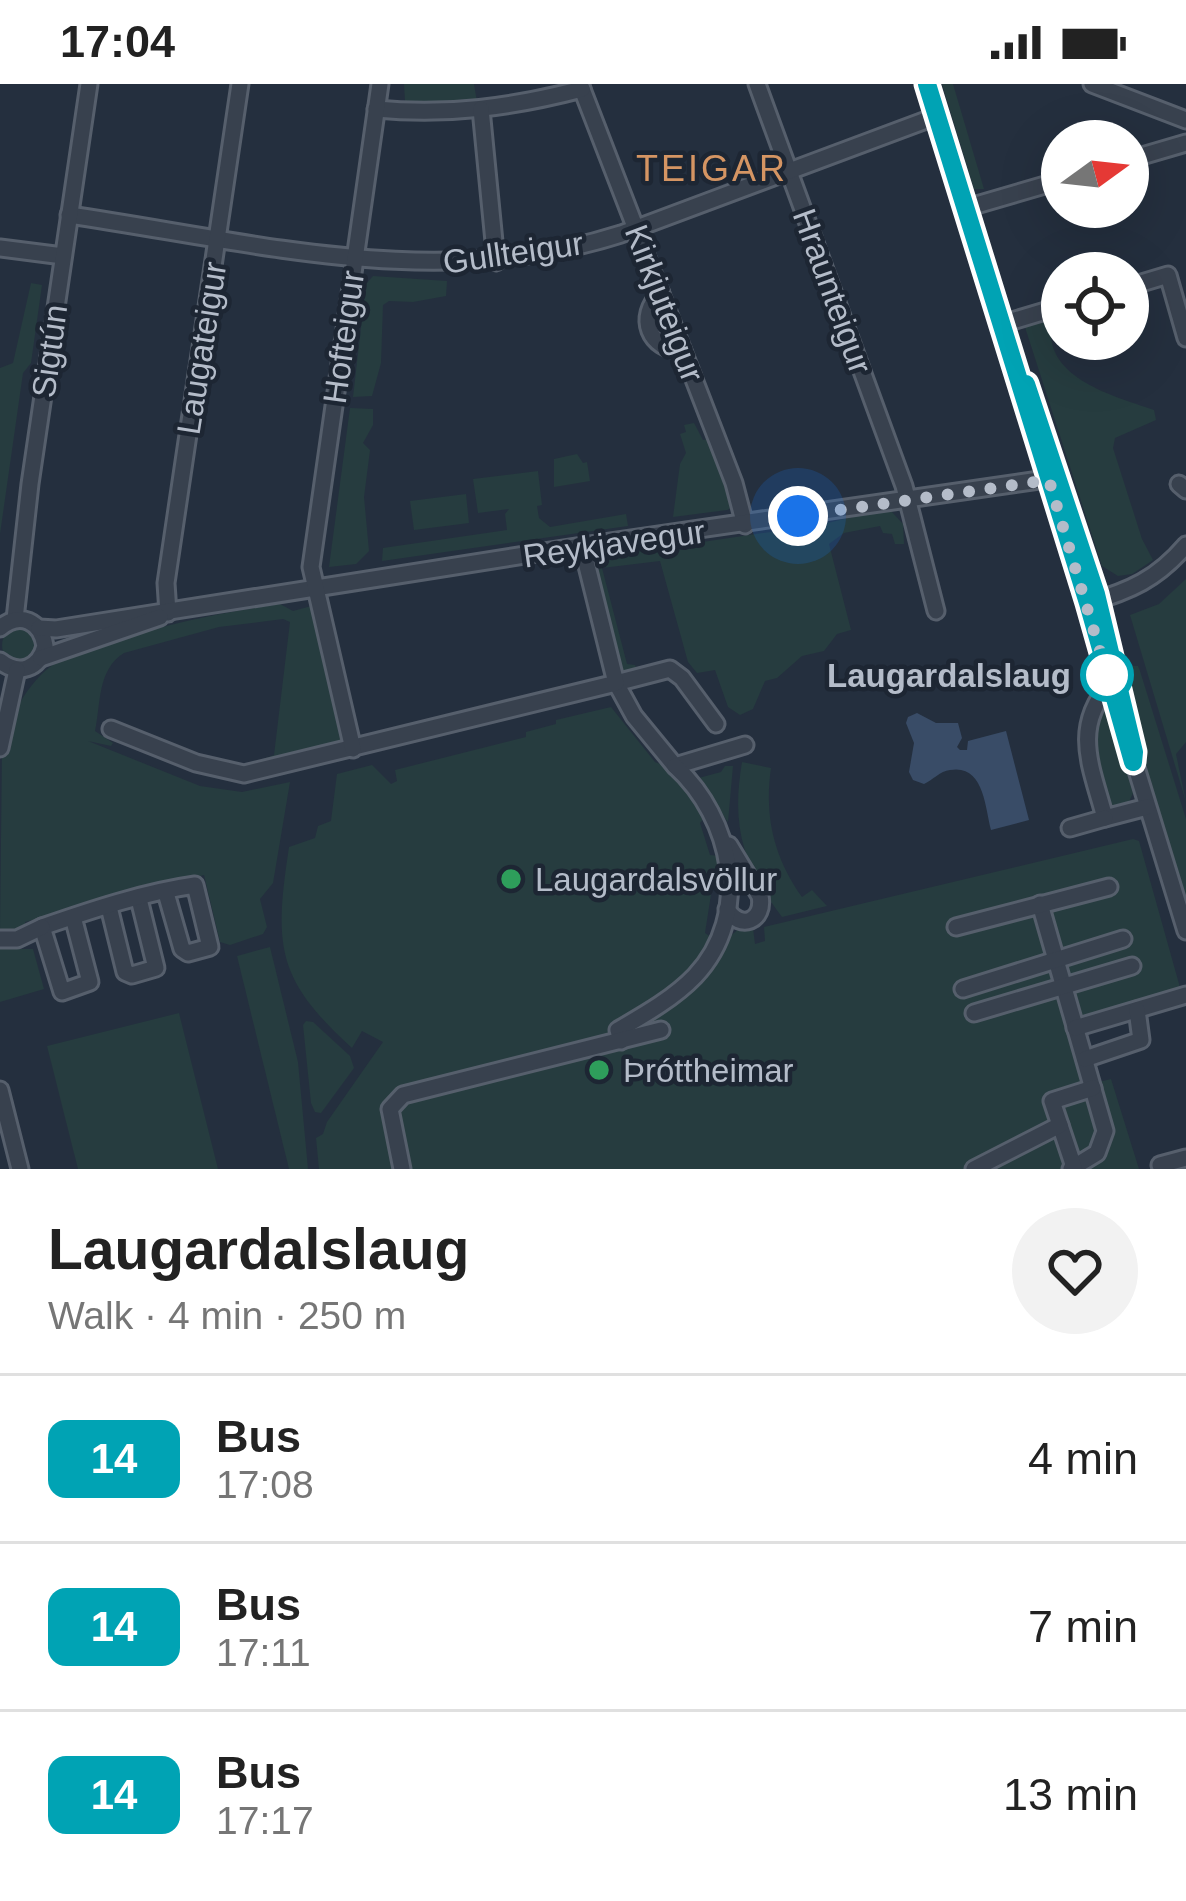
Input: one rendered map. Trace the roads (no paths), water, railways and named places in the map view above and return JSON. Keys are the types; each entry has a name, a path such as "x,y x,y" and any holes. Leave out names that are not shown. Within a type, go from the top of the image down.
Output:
{"street":[{"name":"Sigtún","path":"8,623 89,84"},
{"name":"Laugateigur","path":"168,613 166,583 240,84"},
{"name":"Hofteigur","path":"353,749 311,567 380,84"},
{"name":"Hraunteigur","path":"757,84 908,499 936,610"},
{"path":"927,84 1093,602 1133,762"},
{"path":"1092,84 1186,120"},
{"path":"376,109 481,110 581,86"},
{"name":"Kirkjuteigur","path":"581,86 739,495 745,525"},
{"path":"481,110 496,262"},
{"name":"Gullteigur","path":"69,215 354,257 423,264 496,262 571,249 636,228 937,116"},
{"path":"1149,154 1186,143"},
{"path":"966,208 1041,186"},
{"path":"0,248 63,256"},
{"path":"1149,281 1168,275 1186,338"},
{"path":"661,293 648,311 650,332 663,348 683,351"},
{"path":"1002,324 1041,312"},
{"name":"Reykjavegur","path":"39,628 168,613 582,545 1054,478"},
{"path":"582,545 616,683 634,716 707,802 762,901 759,915 746,922 732,917 727,909"},
{"path":"1093,602 1145,584 1162,573 1186,545"},
{"path":"1093,602 1110,684 1186,932"},
{"name":"Reykjavegur","path":"17,670 168,613"},
{"path":"8,623 28,620 39,628 44,639 41,658"},
{"path":"0,661 17,670 0,748"},
{"path":"111,729 229,773 256,772 670,669 716,724"},
{"path":"1105,818 1085,735 1110,684"},
{"path":"675,766 745,745"},
{"path":"1070,828 1147,806"},
{"path":"621,1041 618,1030 694,977 714,949 727,909 729,865 722,832"},
{"path":"956,927 1109,886"},
{"path":"0,939 17,940 73,917 166,892"},
{"path":"109,907 125,972 132,975 156,968 139,899"},
{"path":"1040,904 1085,1059 1093,1088 1105,1136 1097,1153 1072,1168 1052,1101 1093,1088"},
{"path":"42,927 62,992 86,987 90,982 73,917"},
{"path":"964,989 1123,939"},
{"path":"974,1013 1132,966"},
{"path":"1076,1028 1186,995"},
{"path":"1085,1059 1141,1040 1137,1010"},
{"path":"403,1169 391,1109 404,1095 661,1030"},
{"path":"0,1090 20,1169"},
{"path":"974,1169 1060,1125"},
{"path":"1160,1166 1186,1158"}],"water":[{"path":"917,713 936,723 958,723 960,750 967,750 968,741 1006,731 1029,820 991,830 981,789 961,770 946,771 924,784 913,780 909,772 914,743 906,723"}],"place":[{"name":"Laugardalslaug","path":"1107,675"},
{"name":"Laugardalsvöllur","path":"511,879"},
{"name":"Þróttheimar","path":"599,1070"}],"district":[{"name":"TEIGAR","path":"712,168"}]}
